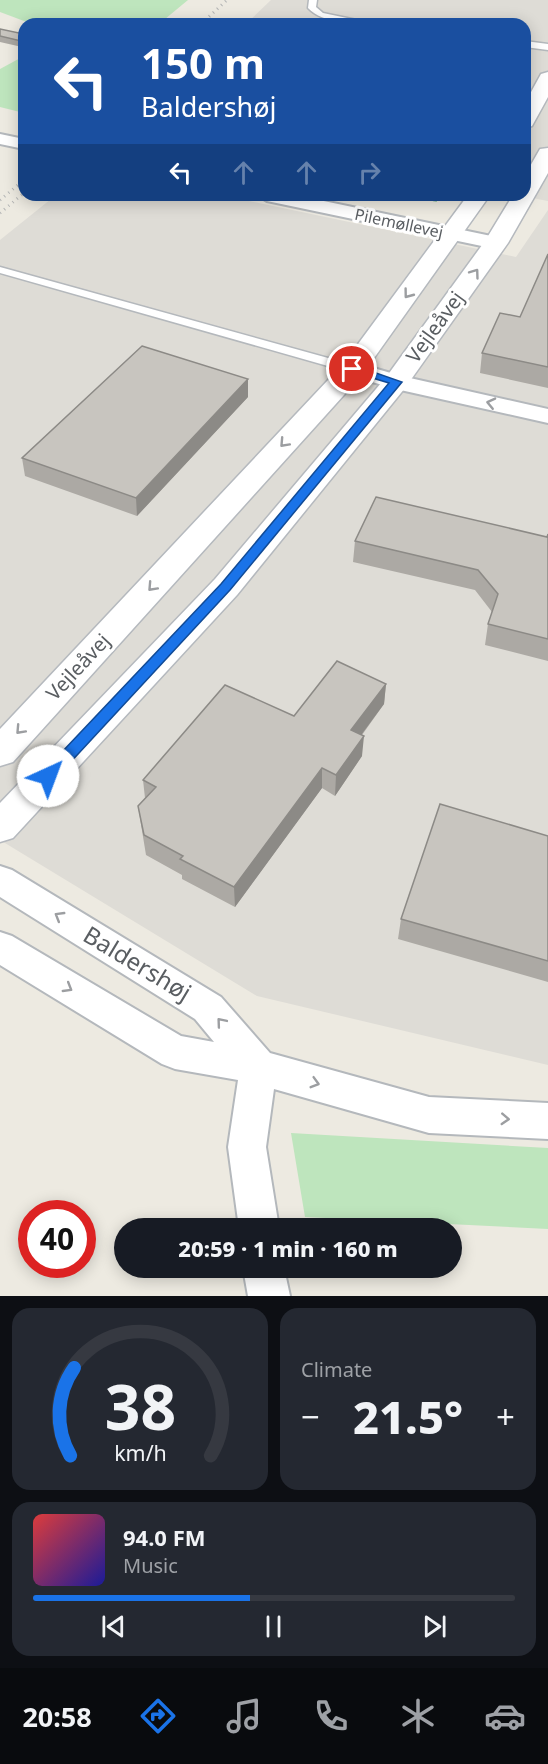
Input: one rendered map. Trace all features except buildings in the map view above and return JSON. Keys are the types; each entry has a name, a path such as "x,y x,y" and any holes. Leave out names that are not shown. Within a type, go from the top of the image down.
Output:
{"street":[{"path":"531,111 548,78"},
{"path":"0,139 18,143"},
{"name":"Vejleåvej","path":"531,184 548,154"},
{"name":"Pilemøllevej","path":"295,201 496,243"},
{"name":"Vejleåvej","path":"0,752 352,369 475,201"},
{"name":"Vejleåvej","path":"0,827 226,587 396,382 496,243 521,201"},
{"path":"352,369 396,382 548,416"},
{"name":"Baldershøj","path":"0,880 208,1008 259,1067"},
{"path":"0,947 175,1052 259,1067 429,1115 548,1121"},
{"path":"258,1218 247,1147 259,1067"},
{"path":"265,1278 268,1296"}],"lane":[{"path":"314,0 312,8 320,15 337,18"},
{"path":"531,45 548,47"},
{"path":"0,270 352,369"}],"shaded area":[{"path":"271,0 548,0 548,201 531,198 531,18 252,18"},
{"path":"49,201 249,201 516,257 548,210 548,1065 257,996 0,840 0,240"}],"green space":[{"path":"0,0 188,0 166,18 18,19 0,12"},
{"path":"18,59 18,112 0,107 0,69"},
{"path":"291,1133 548,1148 548,1229 462,1225 462,1218 305,1217"}],"railway":[{"path":"208,18 227,0"},
{"path":"0,200 18,185"},
{"path":"0,213 18,198"}],"route":[{"path":"48,776 226,587 396,382 352,369"}]}
